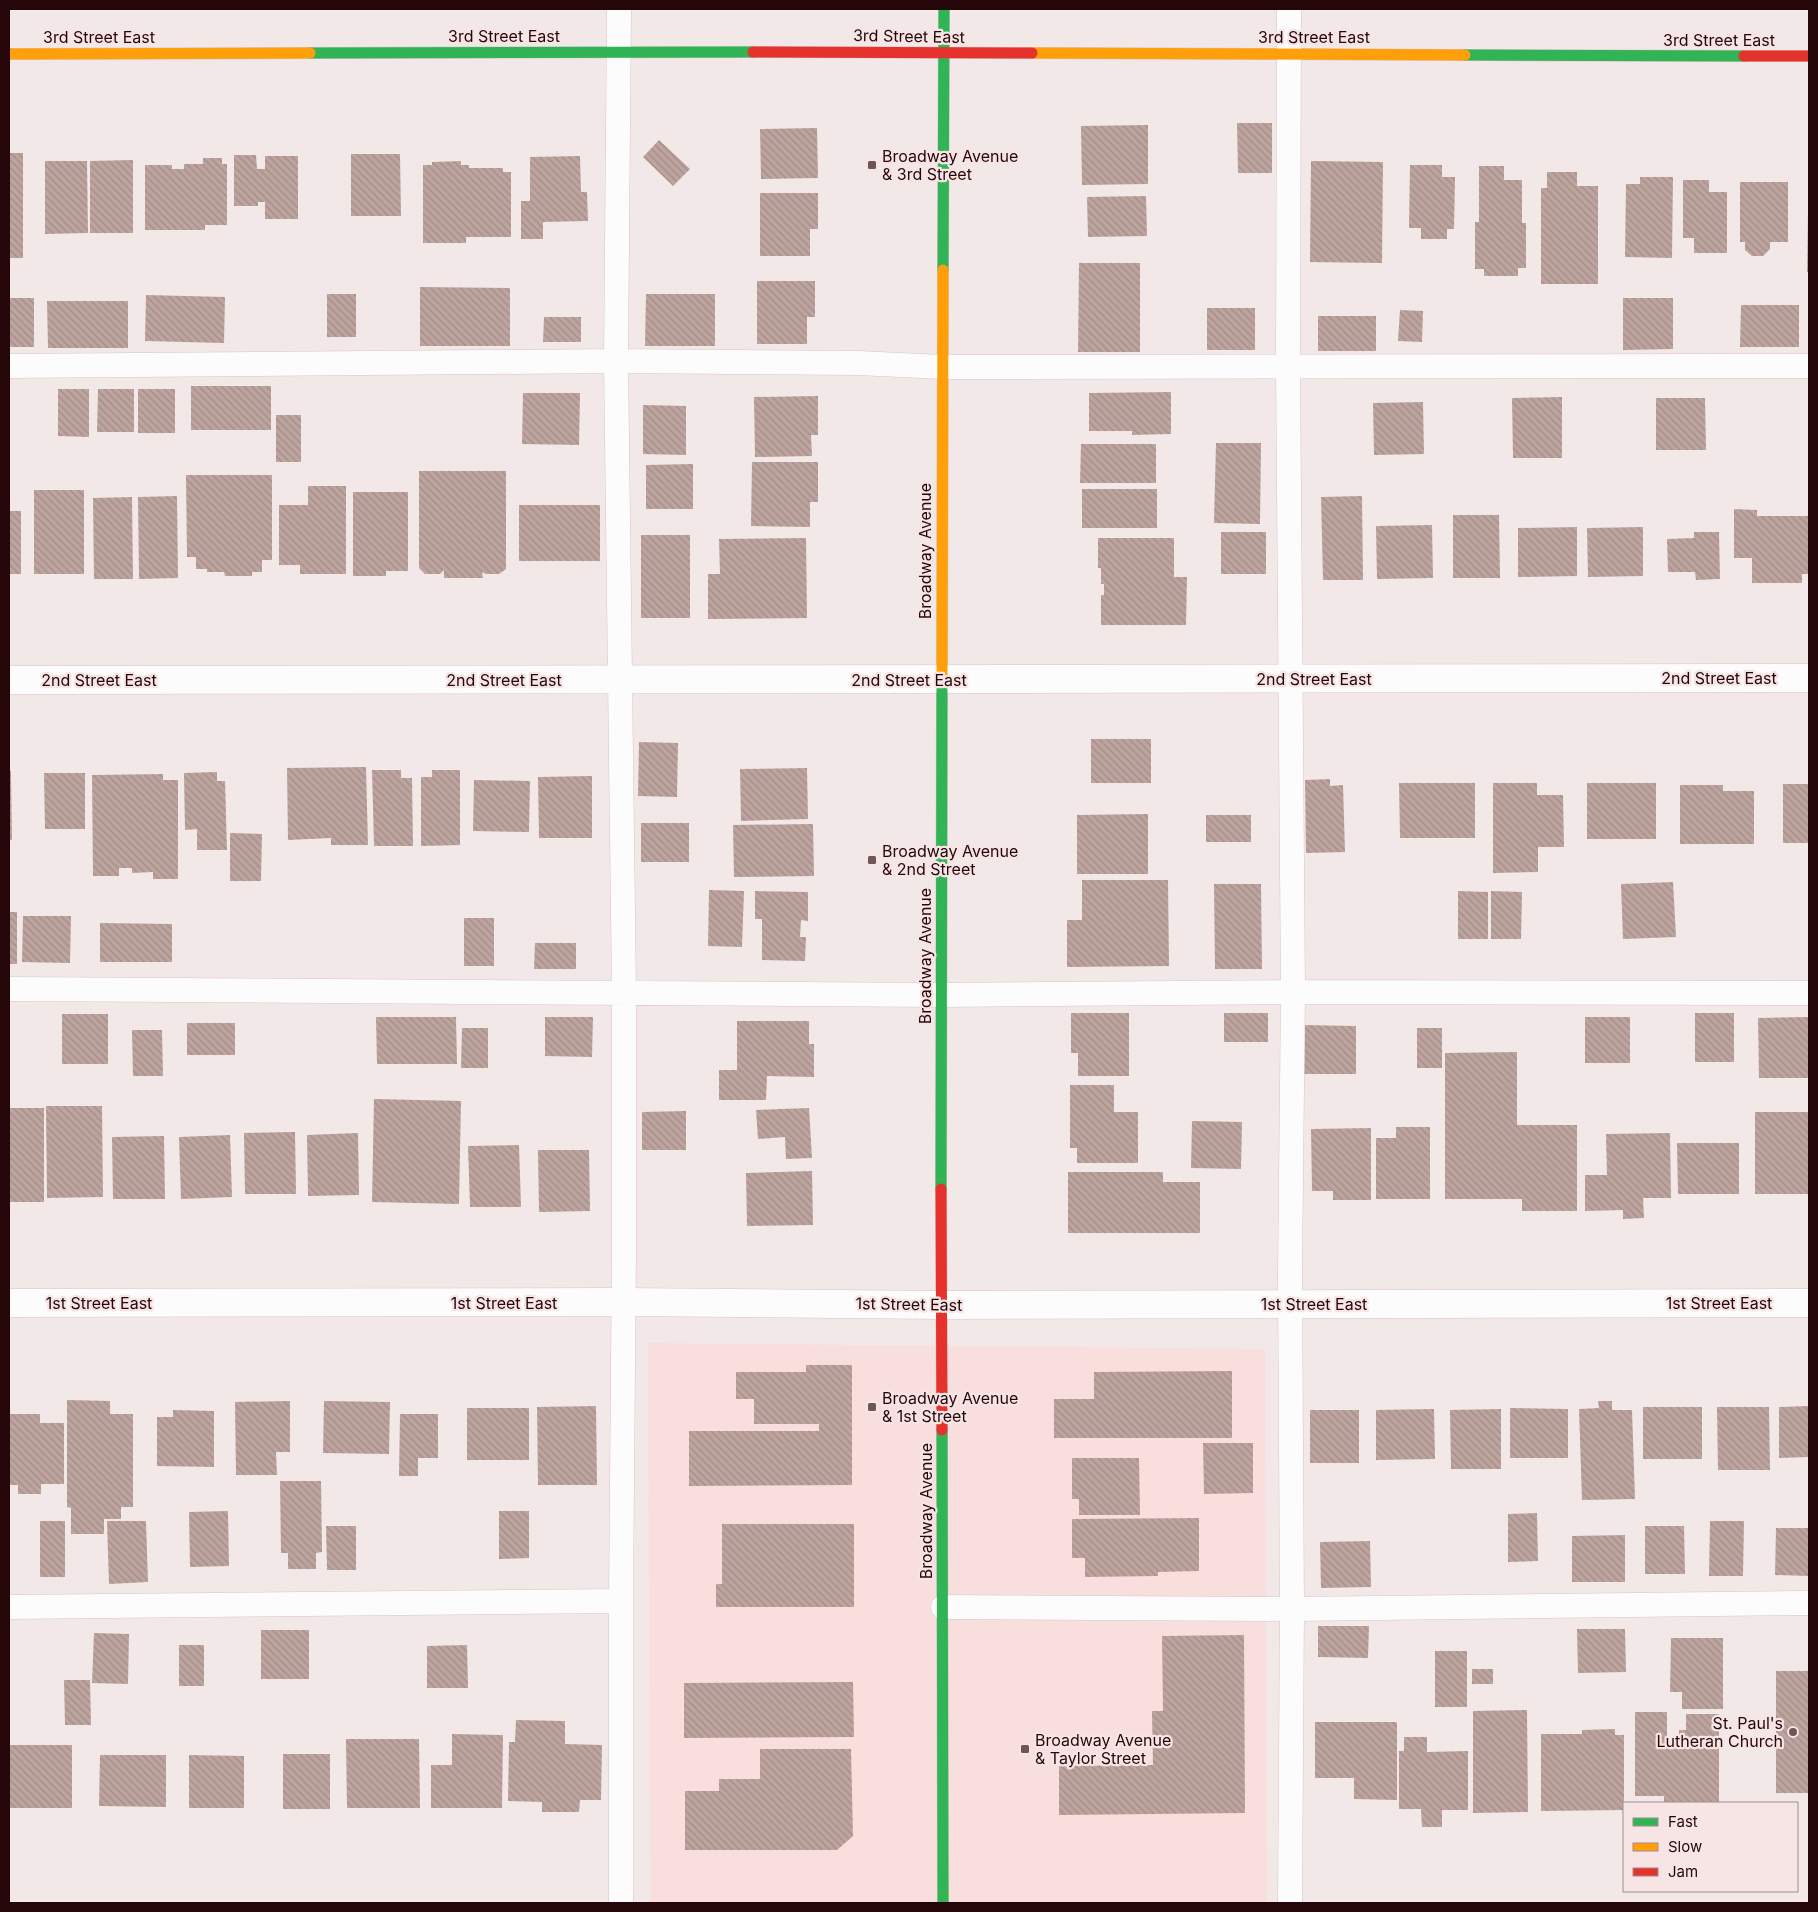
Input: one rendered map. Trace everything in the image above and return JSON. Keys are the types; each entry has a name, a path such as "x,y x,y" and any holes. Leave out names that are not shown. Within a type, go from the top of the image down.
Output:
{"main road":[{"name":"Broadway Avenue","path":"943,1903 941,680 944,9"},
{"name":"3rd Street East","path":"9,54 619,51 1809,56"}],"street":[{"name":"2nd Street East","path":"9,680 1809,678"},
{"name":"1st Street East","path":"9,1304 622,1302 941,1305 1809,1303"}],"lane":[{"path":"619,9 616,361 624,993 621,1903"},
{"path":"1289,9 1288,366 1292,992 1290,1903"},
{"path":"9,366 616,361 858,363 942,368 1809,366"},
{"path":"9,989 941,995 1292,992 1809,993"},
{"path":"9,1607 621,1601"},
{"path":"943,1607 1292,1609 1809,1603"}],"shaded area":[{"path":"648,1343 1265,1349 1267,1903 650,1903"}],"building":[{"path":"1237,123 1272,123 1272,173 1238,173"},
{"path":"1148,125 1148,184 1082,185 1081,126"},
{"path":"817,128 818,178 761,179 760,129"},
{"path":"659,140 690,169 673,186 643,157"},
{"path":"9,153 23,153 23,258 9,258"},
{"path":"351,154 400,154 401,216 351,216"},
{"path":"234,155 256,155 257,169 265,169 265,156 298,156 298,219 265,219 265,202 258,202 258,206 234,206"},
{"path":"580,156 581,192 587,192 588,221 543,222 543,239 521,239 521,201 530,201 530,157"},
{"path":"203,158 222,158 222,164 227,164 227,225 205,225 205,230 145,230 145,165 172,165 172,169 184,169 184,164 203,164"},
{"path":"133,160 133,233 90,233 90,161"},
{"path":"45,161 87,161 88,233 45,234"},
{"path":"461,161 461,165 469,165 469,168 503,168 503,172 511,172 511,237 466,237 466,243 423,243 423,165 432,165 432,162"},
{"path":"1311,161 1383,162 1382,263 1310,262"},
{"path":"1410,165 1442,165 1442,177 1455,177 1454,229 1447,229 1447,239 1421,239 1421,228 1409,228"},
{"path":"1479,166 1504,166 1504,180 1522,180 1522,223 1526,223 1526,268 1518,268 1518,276 1484,276 1484,269 1475,269 1475,222 1479,222"},
{"path":"1547,172 1577,172 1577,186 1598,186 1598,284 1541,284 1541,188 1547,188"},
{"path":"1640,177 1673,177 1672,258 1625,257 1626,184 1640,184"},
{"path":"1683,180 1709,180 1709,192 1727,192 1727,253 1694,253 1694,238 1683,238"},
{"path":"1740,182 1788,182 1788,242 1770,242 1770,249 1763,256 1752,256 1745,250 1745,242 1740,242"},
{"path":"760,193 818,193 818,229 810,229 810,256 760,256"},
{"path":"1146,196 1147,236 1088,237 1087,197"},
{"path":"1809,211 1809,273 1807,272"},
{"path":"1079,263 1140,263 1140,352 1078,352"},
{"path":"757,281 815,281 815,317 807,317 807,344 757,344"},
{"path":"420,287 510,288 510,346 420,346"},
{"path":"327,294 356,294 356,337 327,337"},
{"path":"646,294 715,294 715,346 645,346"},
{"path":"146,295 225,297 224,343 145,341"},
{"path":"9,298 34,298 34,347 9,347"},
{"path":"1623,298 1673,298 1673,349 1623,350"},
{"path":"47,301 128,301 128,348 48,348"},
{"path":"1741,305 1799,305 1799,347 1740,347"},
{"path":"1207,308 1255,308 1255,350 1207,350"},
{"path":"1400,310 1423,311 1422,342 1398,341"},
{"path":"1318,316 1376,316 1376,351 1318,351"},
{"path":"544,317 581,317 581,342 543,342"},
{"path":"191,386 271,386 271,430 191,430"},
{"path":"58,389 89,389 89,437 58,436"},
{"path":"98,389 134,389 134,432 97,432"},
{"path":"138,389 175,389 175,433 138,433"},
{"path":"1171,392 1171,434 1132,435 1132,431 1089,431 1089,393"},
{"path":"523,393 580,393 579,445 522,444"},
{"path":"818,396 818,435 811,435 812,456 755,457 754,397"},
{"path":"1562,397 1562,458 1513,458 1512,398"},
{"path":"1656,398 1705,398 1706,450 1656,450"},
{"path":"1423,402 1424,454 1374,455 1373,403"},
{"path":"643,405 686,406 686,455 643,454"},
{"path":"276,415 301,415 301,462 276,462"},
{"path":"1216,443 1261,443 1260,524 1214,523"},
{"path":"1081,444 1156,444 1156,483 1080,483"},
{"path":"752,462 818,462 818,502 810,502 810,527 751,526"},
{"path":"693,464 693,509 646,509 646,465"},
{"path":"419,471 506,471 506,569 499,574 486,574 482,572 483,578 444,578 444,570 440,574 425,574 419,568"},
{"path":"186,475 272,475 272,560 262,560 262,572 252,572 252,576 225,576 224,572 207,572 207,569 196,569 196,557 187,557"},
{"path":"308,486 346,486 346,574 300,574 300,565 279,565 279,505 308,505"},
{"path":"1082,489 1157,489 1157,528 1082,528"},
{"path":"34,490 84,490 84,574 34,574"},
{"path":"353,492 408,492 408,571 386,571 386,576 353,576"},
{"path":"177,496 178,578 139,579 138,497"},
{"path":"1362,496 1363,580 1323,580 1321,497"},
{"path":"132,497 133,579 94,579 93,498"},
{"path":"519,505 600,505 600,561 519,561"},
{"path":"1734,509 1757,510 1757,516 1809,516 1809,574 1802,574 1802,583 1752,583 1752,558 1734,558"},
{"path":"9,511 21,511 21,574 9,574"},
{"path":"1453,515 1499,515 1500,578 1453,578"},
{"path":"1432,525 1433,578 1377,579 1376,526"},
{"path":"1577,527 1577,576 1518,577 1518,528"},
{"path":"1643,527 1643,576 1588,577 1587,528"},
{"path":"1221,532 1266,532 1266,574 1221,574"},
{"path":"1694,532 1719,532 1720,579 1696,580 1695,572 1668,572 1667,539 1694,538"},
{"path":"641,535 690,535 690,618 641,618"},
{"path":"806,538 807,618 708,619 708,574 720,574 719,539"},
{"path":"1098,538 1174,538 1174,577 1187,577 1186,625 1101,625 1101,595 1104,595 1104,584 1101,584 1101,568 1098,568"},
{"path":"1091,739 1151,739 1151,783 1091,783"},
{"path":"639,742 678,743 677,797 638,796"},
{"path":"366,767 368,845 331,845 331,838 288,840 287,768"},
{"path":"807,768 808,819 741,821 740,769"},
{"path":"372,770 401,770 401,778 412,778 413,846 374,846"},
{"path":"432,770 460,770 460,845 421,846 421,777 432,777"},
{"path":"9,771 11,771 12,840 9,840"},
{"path":"217,772 217,781 225,781 227,850 197,850 197,829 185,830 184,773"},
{"path":"44,773 85,773 85,829 45,829"},
{"path":"163,774 163,780 178,780 178,879 153,879 153,872 132,873 132,868 119,868 119,876 93,876 92,775"},
{"path":"592,776 592,838 539,838 538,777"},
{"path":"1330,779 1330,786 1343,785 1345,852 1306,853 1305,780"},
{"path":"474,780 530,781 529,832 473,831"},
{"path":"1399,783 1475,783 1475,838 1400,838"},
{"path":"1493,783 1537,783 1537,795 1563,795 1564,847 1538,847 1538,872 1493,873"},
{"path":"1587,783 1656,783 1656,839 1587,839"},
{"path":"1783,784 1809,784 1809,843 1783,843"},
{"path":"1680,785 1723,785 1723,791 1754,791 1754,844 1680,844"},
{"path":"1148,814 1148,874 1077,874 1077,815"},
{"path":"1206,815 1251,815 1251,842 1206,842"},
{"path":"641,823 689,823 689,862 641,862"},
{"path":"813,824 814,876 734,877 733,825"},
{"path":"230,833 262,834 261,881 230,881"},
{"path":"1082,880 1168,880 1169,966 1067,967 1067,920 1082,920"},
{"path":"1673,882 1676,937 1623,939 1621,884"},
{"path":"1214,884 1261,884 1262,969 1215,969"},
{"path":"709,890 744,891 742,947 708,946"},
{"path":"755,891 808,892 808,921 801,920 800,937 806,937 805,961 762,960 762,919 755,919"},
{"path":"1458,891 1488,892 1488,939 1458,939"},
{"path":"1491,891 1522,892 1521,939 1491,939"},
{"path":"9,912 17,912 17,964 9,964"},
{"path":"23,916 71,916 70,963 22,962"},
{"path":"464,918 494,918 494,966 464,966"},
{"path":"100,923 172,924 172,962 100,962"},
{"path":"535,943 576,943 576,969 534,969"},
{"path":"1071,1013 1129,1013 1129,1076 1078,1076 1078,1053 1071,1053"},
{"path":"1224,1013 1268,1013 1268,1042 1224,1042"},
{"path":"1695,1013 1734,1013 1734,1062 1695,1062"},
{"path":"62,1014 108,1014 108,1064 62,1064"},
{"path":"376,1017 456,1017 457,1064 377,1064"},
{"path":"545,1017 593,1017 592,1057 545,1056"},
{"path":"1585,1017 1630,1017 1630,1063 1585,1063"},
{"path":"1809,1017 1809,1078 1759,1078 1758,1018"},
{"path":"737,1021 809,1021 809,1044 814,1044 814,1077 767,1076 766,1100 719,1100 719,1070 737,1070"},
{"path":"187,1023 235,1023 235,1055 187,1055"},
{"path":"1304,1025 1356,1026 1356,1074 1303,1074"},
{"path":"462,1028 488,1028 488,1068 461,1068"},
{"path":"1417,1028 1442,1028 1442,1068 1417,1068"},
{"path":"132,1030 162,1030 163,1076 133,1076"},
{"path":"1517,1052 1517,1125 1577,1125 1577,1211 1522,1211 1522,1199 1445,1199 1445,1053"},
{"path":"1070,1085 1114,1085 1114,1112 1138,1112 1138,1163 1077,1163 1077,1148 1070,1148"},
{"path":"374,1099 461,1101 459,1204 372,1202"},
{"path":"46,1106 102,1106 103,1197 47,1198"},
{"path":"9,1108 44,1108 44,1202 9,1202"},
{"path":"809,1108 812,1158 786,1159 785,1137 758,1139 756,1110"},
{"path":"686,1111 686,1150 642,1150 642,1112"},
{"path":"1755,1112 1809,1112 1809,1194 1755,1194"},
{"path":"1192,1121 1242,1122 1241,1169 1191,1168"},
{"path":"1396,1127 1430,1127 1430,1199 1376,1199 1376,1138 1396,1138"},
{"path":"1371,1128 1371,1200 1333,1200 1333,1191 1312,1191 1311,1129"},
{"path":"295,1132 296,1194 245,1194 244,1133"},
{"path":"358,1133 359,1195 308,1196 307,1135"},
{"path":"1670,1133 1671,1198 1643,1198 1644,1218 1623,1219 1623,1210 1585,1211 1585,1175 1607,1175 1606,1134"},
{"path":"230,1135 232,1197 181,1199 179,1137"},
{"path":"164,1136 165,1199 113,1199 112,1137"},
{"path":"1677,1143 1739,1143 1739,1194 1678,1194"},
{"path":"519,1145 521,1207 470,1207 468,1146"},
{"path":"538,1150 589,1150 590,1211 539,1212"},
{"path":"812,1171 813,1225 747,1226 746,1173"},
{"path":"1068,1172 1163,1172 1163,1182 1200,1182 1200,1233 1068,1233"},
{"path":"806,1365 852,1365 852,1485 689,1486 689,1431 819,1431 819,1424 754,1424 754,1399 736,1399 736,1372 806,1372"},
{"path":"1232,1371 1232,1438 1054,1438 1054,1399 1094,1399 1094,1372"},
{"path":"67,1400 110,1401 110,1414 133,1414 133,1507 121,1507 121,1519 104,1519 104,1534 71,1534 71,1508 67,1507"},
{"path":"290,1401 290,1452 276,1452 277,1475 236,1475 235,1402"},
{"path":"324,1401 390,1402 389,1454 323,1453"},
{"path":"1598,1401 1612,1401 1612,1410 1632,1410 1635,1499 1582,1500 1579,1409 1599,1408"},
{"path":"596,1406 597,1485 538,1485 537,1407"},
{"path":"1809,1406 1809,1457 1779,1458 1779,1407"},
{"path":"1643,1407 1702,1407 1702,1459 1643,1459"},
{"path":"1717,1407 1769,1407 1770,1470 1718,1470"},
{"path":"467,1408 529,1408 529,1460 467,1460"},
{"path":"1510,1408 1568,1409 1568,1458 1510,1458"},
{"path":"1434,1409 1435,1459 1376,1460 1376,1410"},
{"path":"1501,1409 1501,1469 1451,1469 1450,1410"},
{"path":"173,1410 214,1411 214,1467 157,1466 157,1417 173,1417"},
{"path":"1310,1410 1359,1410 1359,1463 1310,1463"},
{"path":"9,1414 40,1414 40,1423 64,1423 64,1484 41,1484 41,1494 18,1494 18,1485 9,1485"},
{"path":"400,1414 438,1414 438,1458 418,1458 418,1476 399,1476"},
{"path":"1203,1443 1253,1443 1253,1493 1204,1494"},
{"path":"1072,1458 1139,1458 1140,1515 1079,1515 1079,1499 1072,1499"},
{"path":"280,1481 321,1481 322,1552 316,1553 316,1569 288,1569 288,1553 281,1553"},
{"path":"228,1511 229,1566 190,1567 189,1512"},
{"path":"499,1511 529,1511 529,1558 499,1559"},
{"path":"1537,1513 1538,1561 1508,1562 1508,1514"},
{"path":"1199,1518 1199,1571 1158,1572 1158,1576 1085,1577 1085,1558 1072,1558 1072,1519"},
{"path":"40,1521 65,1521 65,1577 40,1577"},
{"path":"107,1521 146,1521 148,1582 109,1584"},
{"path":"1710,1521 1744,1521 1743,1576 1709,1576"},
{"path":"722,1524 854,1524 854,1607 716,1607 716,1584 722,1584"},
{"path":"326,1526 356,1526 356,1570 327,1570"},
{"path":"1645,1526 1684,1526 1685,1574 1645,1574"},
{"path":"1776,1528 1809,1528 1809,1576 1775,1575"},
{"path":"1625,1535 1625,1582 1572,1582 1572,1536"},
{"path":"1370,1541 1371,1587 1321,1588 1320,1542"},
{"path":"1318,1626 1369,1626 1368,1658 1318,1657"},
{"path":"1577,1629 1625,1629 1626,1672 1578,1673"},
{"path":"261,1630 309,1630 309,1679 261,1679"},
{"path":"94,1633 129,1634 128,1684 92,1683"},
{"path":"1244,1635 1245,1813 1059,1815 1059,1766 1153,1765 1152,1711 1163,1711 1162,1636"},
{"path":"1671,1638 1723,1638 1723,1709 1682,1709 1682,1692 1670,1692"},
{"path":"179,1645 204,1645 204,1686 179,1686"},
{"path":"467,1645 468,1688 427,1688 427,1646"},
{"path":"1435,1651 1467,1651 1467,1707 1435,1707"},
{"path":"1472,1669 1493,1669 1493,1684 1472,1684"},
{"name":"St. Paul's Lutheran Church","path":"1776,1671 1809,1671 1809,1793 1776,1793"},
{"path":"64,1680 90,1680 91,1725 65,1725"},
{"path":"853,1682 854,1737 684,1738 684,1683"},
{"path":"1527,1710 1528,1812 1473,1813 1473,1711"},
{"path":"1635,1712 1667,1712 1667,1741 1679,1741 1679,1730 1686,1730 1686,1714 1719,1714 1719,1802 1664,1802 1664,1796 1635,1796"},
{"path":"516,1720 565,1721 565,1744 602,1745 601,1800 580,1800 579,1812 542,1812 542,1802 508,1801 509,1742 515,1742"},
{"path":"1315,1722 1397,1722 1397,1800 1354,1799 1354,1778 1315,1778"},
{"path":"1615,1729 1615,1735 1624,1735 1623,1810 1541,1811 1541,1734 1582,1734 1582,1730"},
{"path":"452,1734 503,1735 502,1808 431,1808 431,1765 452,1765"},
{"path":"1404,1737 1427,1737 1427,1752 1468,1751 1468,1810 1442,1810 1442,1827 1422,1827 1421,1809 1399,1809 1399,1751 1404,1751"},
{"path":"346,1739 419,1739 420,1808 347,1808"},
{"path":"9,1745 72,1745 72,1808 9,1808"},
{"path":"760,1749 851,1749 853,1836 837,1850 685,1850 685,1791 719,1791 719,1779 760,1779"},
{"path":"283,1754 330,1754 330,1809 283,1809"},
{"path":"100,1755 166,1755 166,1807 99,1806"},
{"path":"189,1755 244,1756 244,1808 189,1808"}],"traffic: fast":[{"path":"943,270 944,9"},
{"path":"310,53 753,52"},
{"path":"1465,55 1744,56"},
{"path":"941,1189 942,679"},
{"path":"942,1430 943,1903"}],"traffic: slow":[{"path":"9,54 310,53"},
{"path":"1032,53 1465,55"},
{"path":"942,679 943,270"}],"traffic: jam":[{"path":"753,52 1032,53"},
{"path":"1744,56 1809,56"},
{"path":"941,1189 942,1430"}],"place":[{"name":"Broadway Avenue & 3rd Street","path":"872,165"},
{"name":"Broadway Avenue & 2nd Street","path":"872,860"},
{"name":"Broadway Avenue & 1st Street","path":"872,1407"},
{"name":"St. Paul's Lutheran Church","path":"1793,1732"},
{"name":"Broadway Avenue & Taylor Street","path":"1025,1749"}]}
